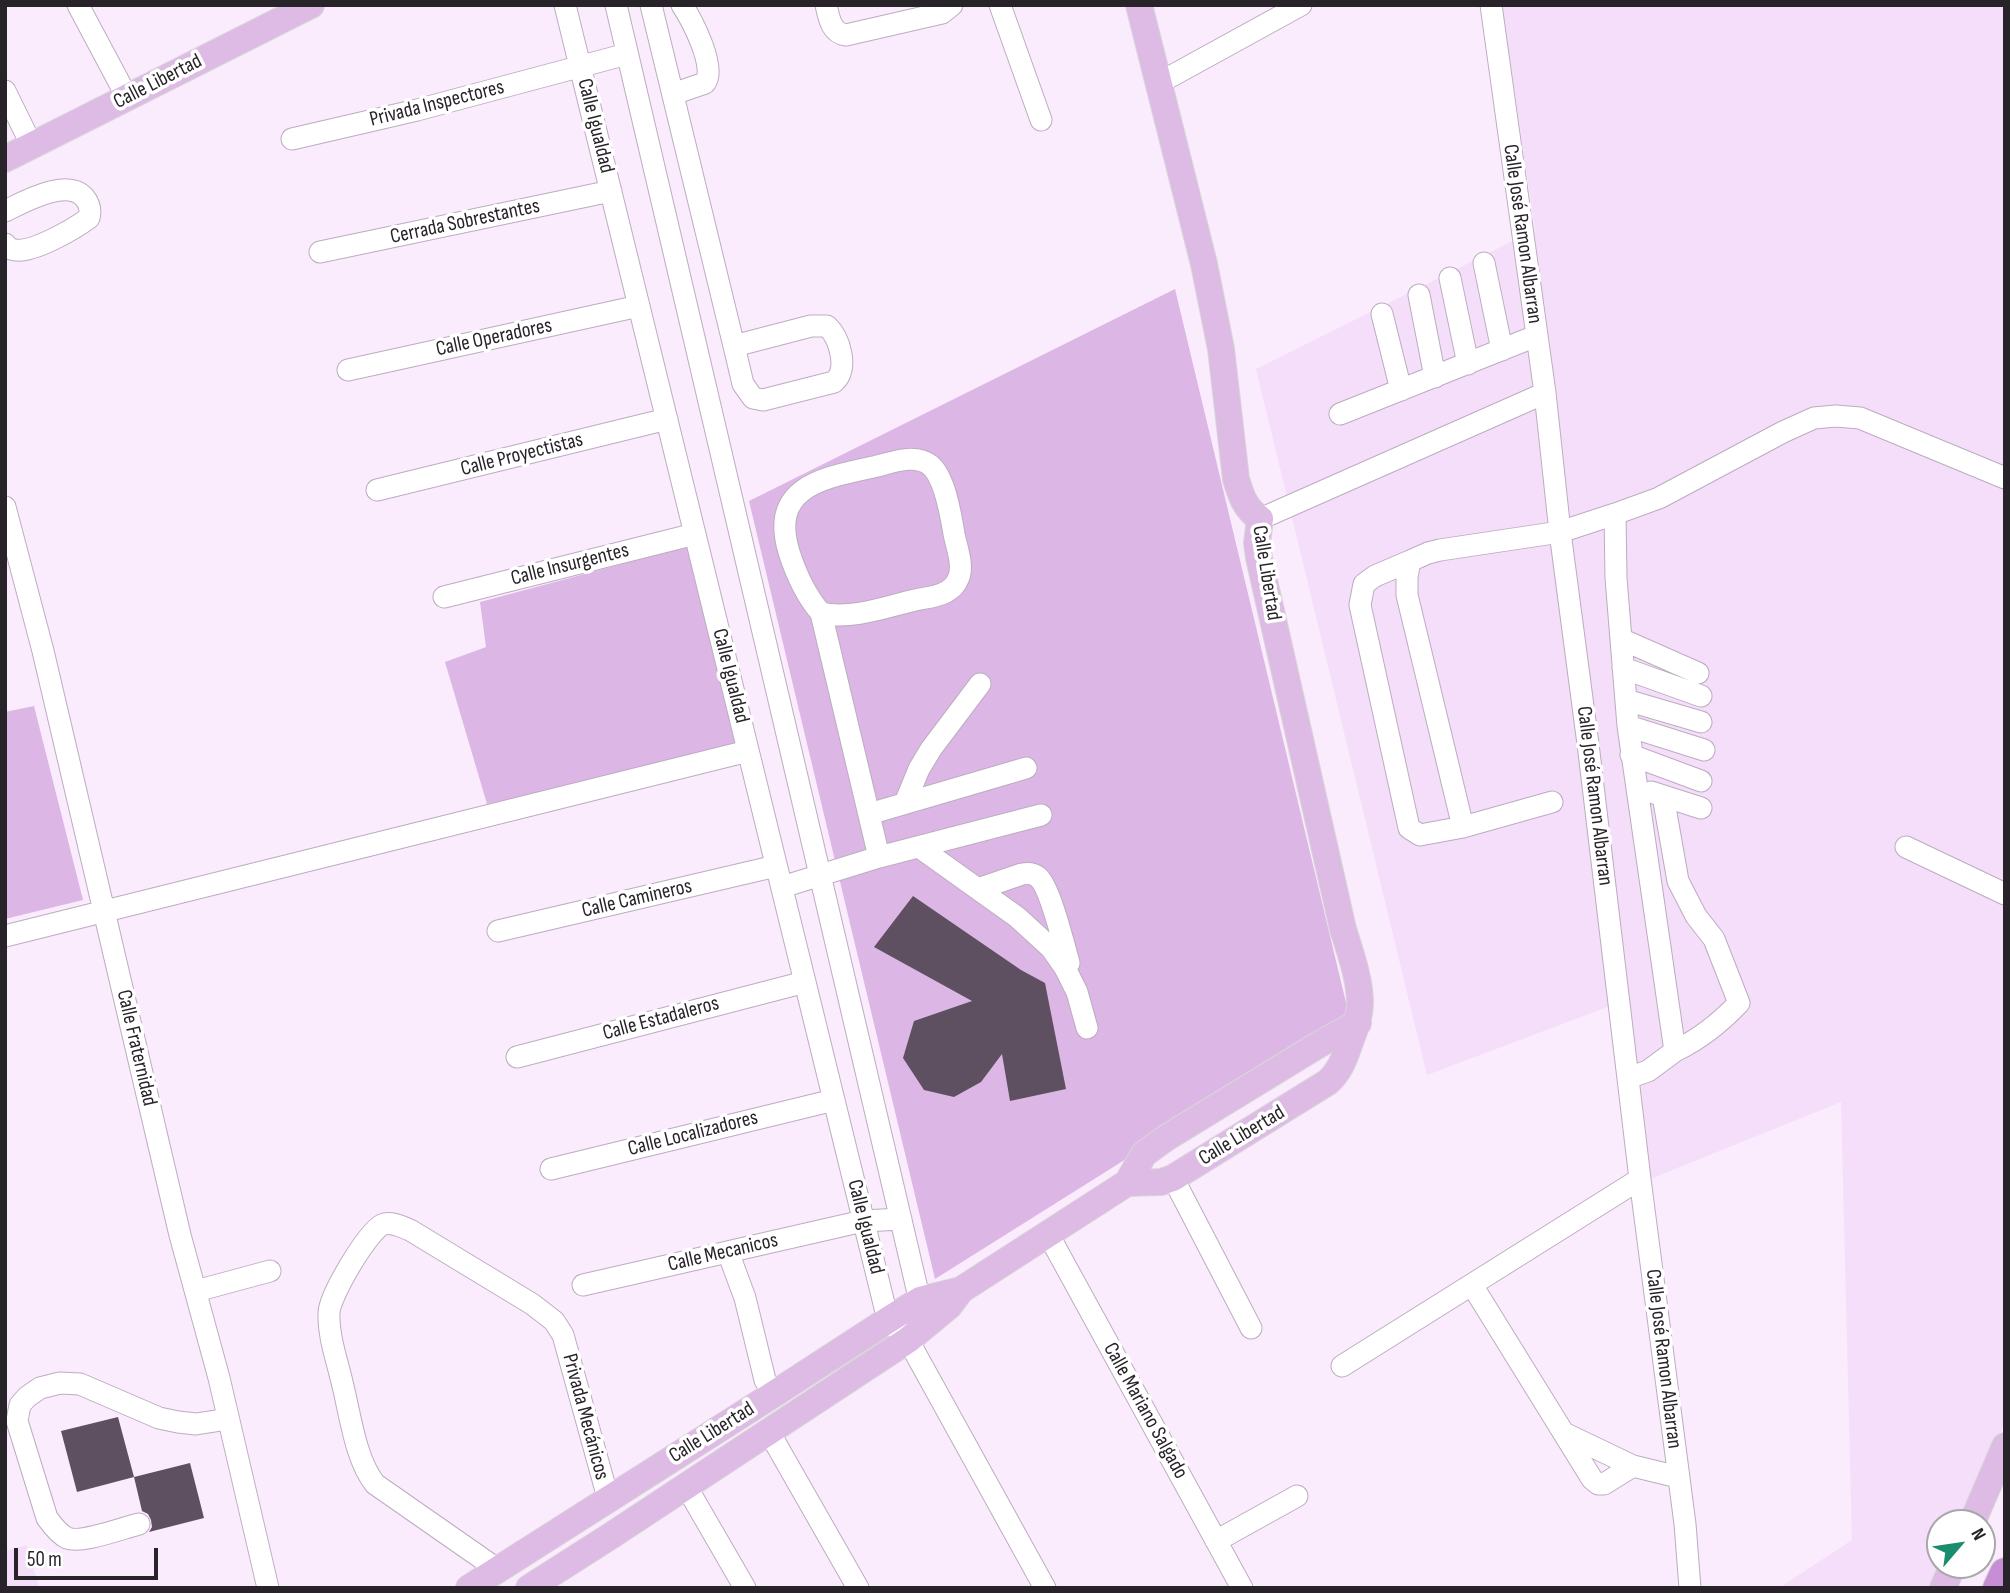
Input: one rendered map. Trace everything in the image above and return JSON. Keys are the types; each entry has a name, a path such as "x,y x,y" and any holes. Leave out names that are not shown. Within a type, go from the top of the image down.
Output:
{"highway":[{"path":"1998,1588 2005,1573"}],"main road":[{"name":"Calle Libertad","path":"5,159 312,5"},
{"name":"Calle Libertad","path":"1127,1183 1161,1182 1173,1178 1328,1082 1337,1074 1358,1023 1360,1003 1359,988 1337,903 1259,558 1257,543 1260,519 1249,511 1241,497 1236,479 1221,349 1204,264 1139,5"},
{"name":"Calle Libertad","path":"469,1588 920,1300 961,1290 1127,1183 1144,1154 1166,1138 1358,1023"},
{"name":"Calle Libertad","path":"529,1588 917,1333 949,1306 961,1290"},
{"path":"1978,1509 2005,1446"}],"street":[{"path":"78,5 127,97"},
{"name":"Calle Igualdad","path":"565,5 888,1320"},
{"name":"Calle Igualdad","path":"615,5 920,1300 917,1333"},
{"path":"651,5 743,384 758,400 834,382 841,373 836,335 827,326 811,326 734,346"},
{"path":"673,94 705,83 709,75 695,25 682,5"},
{"path":"826,5 833,28 837,33 846,35 942,13 952,5"},
{"path":"1000,5 1041,121"},
{"path":"1157,84 1301,5"},
{"name":"Calle José Ramon Albarran","path":"1491,5 1545,393 1640,1179 1685,1524 1690,1588"},
{"name":"Privada Inspectores","path":"292,139 417,110 627,54"},
{"path":"5,92 32,146"},
{"path":"5,211 60,190 71,190 80,194 86,199 90,209 89,218 79,225 31,247 17,250 5,244"},
{"name":"Cerrada Sobrestantes","path":"320,253 611,191"},
{"path":"1484,263 1502,350"},
{"path":"1450,278 1468,364"},
{"path":"1419,295 1435,377"},
{"name":"Calle Operadores","path":"348,370 639,306"},
{"path":"1382,314 1401,390"},
{"path":"1340,414 1536,336"},
{"path":"1260,519 1545,393"},
{"path":"1552,802 1462,827 1420,835 1409,828 1360,606 1364,584 1375,576 1428,553 1560,532 1659,498 1814,418 1860,418 2005,478"},
{"name":"Calle Proyectistas","path":"377,490 667,419"},
{"path":"821,613 836,616 887,607 944,593 956,584 961,572 952,523 941,482 927,463 915,459 900,460 823,478 800,492 792,501 784,524 785,539 793,565 811,601 821,613 878,857"},
{"name":"Calle Fraternidad","path":"5,508 43,651 180,1235 268,1588"},
{"path":"1615,514 1616,578 1631,755 1675,1051"},
{"name":"Calle Insurgentes","path":"444,597 695,534"},
{"path":"1410,561 1406,577 1407,594 1462,827"},
{"path":"1621,639 1698,673"},
{"path":"1623,668 1700,695"},
{"path":"905,803 919,769 931,749 981,684"},
{"path":"1626,700 1701,722"},
{"path":"1628,726 1704,750"},
{"path":"5,936 748,751"},
{"path":"1631,755 1701,781"},
{"path":"869,814 1026,768"},
{"path":"1636,787 1701,808"},
{"path":"1628,1078 1648,1071 1675,1051 1697,1040 1739,1003 1714,939 1696,916 1678,881 1663,796"},
{"name":"Calle Camineros","path":"498,931 779,876 820,875 878,857 1041,815"},
{"path":"919,846 1017,917 1051,948 1077,992"},
{"path":"1906,847 2005,894"},
{"path":"978,889 1022,874 1037,876 1046,891 1087,1028"},
{"name":"Calle Estadaleros","path":"517,1057 805,982"},
{"name":"Calle Localizadores","path":"551,1169 834,1100"},
{"path":"1173,1178 1251,1328"},
{"path":"1342,1366 1640,1179"},
{"name":"Calle Mecanicos","path":"583,1285 863,1221 901,1219"},
{"name":"Privada Mecánicos","path":"497,1569 381,1488 370,1477 360,1454 331,1340 329,1310 332,1297 370,1234 378,1227 391,1223 410,1230 532,1304 554,1321 563,1335 608,1498"},
{"name":"Calle Mariano Salgado","path":"1048,1234 1242,1588"},
{"path":"727,1252 745,1298 765,1380 774,1394"},
{"path":"196,1291 270,1270"},
{"path":"1472,1285 1592,1479 1598,1485 1604,1485 1633,1466"},
{"path":"888,1320 917,1333 1045,1588"},
{"path":"139,1524 84,1539 69,1539 56,1529 47,1518 17,1421 20,1405 27,1396 40,1388 60,1383 80,1384 169,1420 195,1424 228,1419"},
{"path":"769,1432 858,1588"},
{"path":"1564,1433 1633,1466 1678,1477"},
{"path":"686,1486 745,1588"},
{"path":"1216,1541 1297,1496"}],"shaded area":[{"path":"1502,5 2005,5 2005,1421 1968,1509 1926,1509 1926,1579 1937,1579 1935,1588 1779,1588 1852,1540 1841,1102 1650,1179 1626,1000 1427,1075 1256,369 1535,230"},
{"path":"1175,289 1349,1015 935,1279 749,501"},
{"path":"697,544 747,748 487,804 445,662 486,647 480,602"},
{"path":"34,706 83,900 5,919 5,712"},
{"path":"27,1545 39,1588 5,1588 5,1551"}],"building":[{"path":"913,896 1021,970 1045,983 1066,1089 1010,1101 1002,1054 981,1082 954,1097 924,1090 903,1058 914,1021 972,1001 874,947"},
{"path":"118,1417 134,1477 77,1492 61,1431"},
{"path":"190,1463 204,1518 149,1532 152,1527 151,1520 148,1514 142,1511 134,1477"}]}
